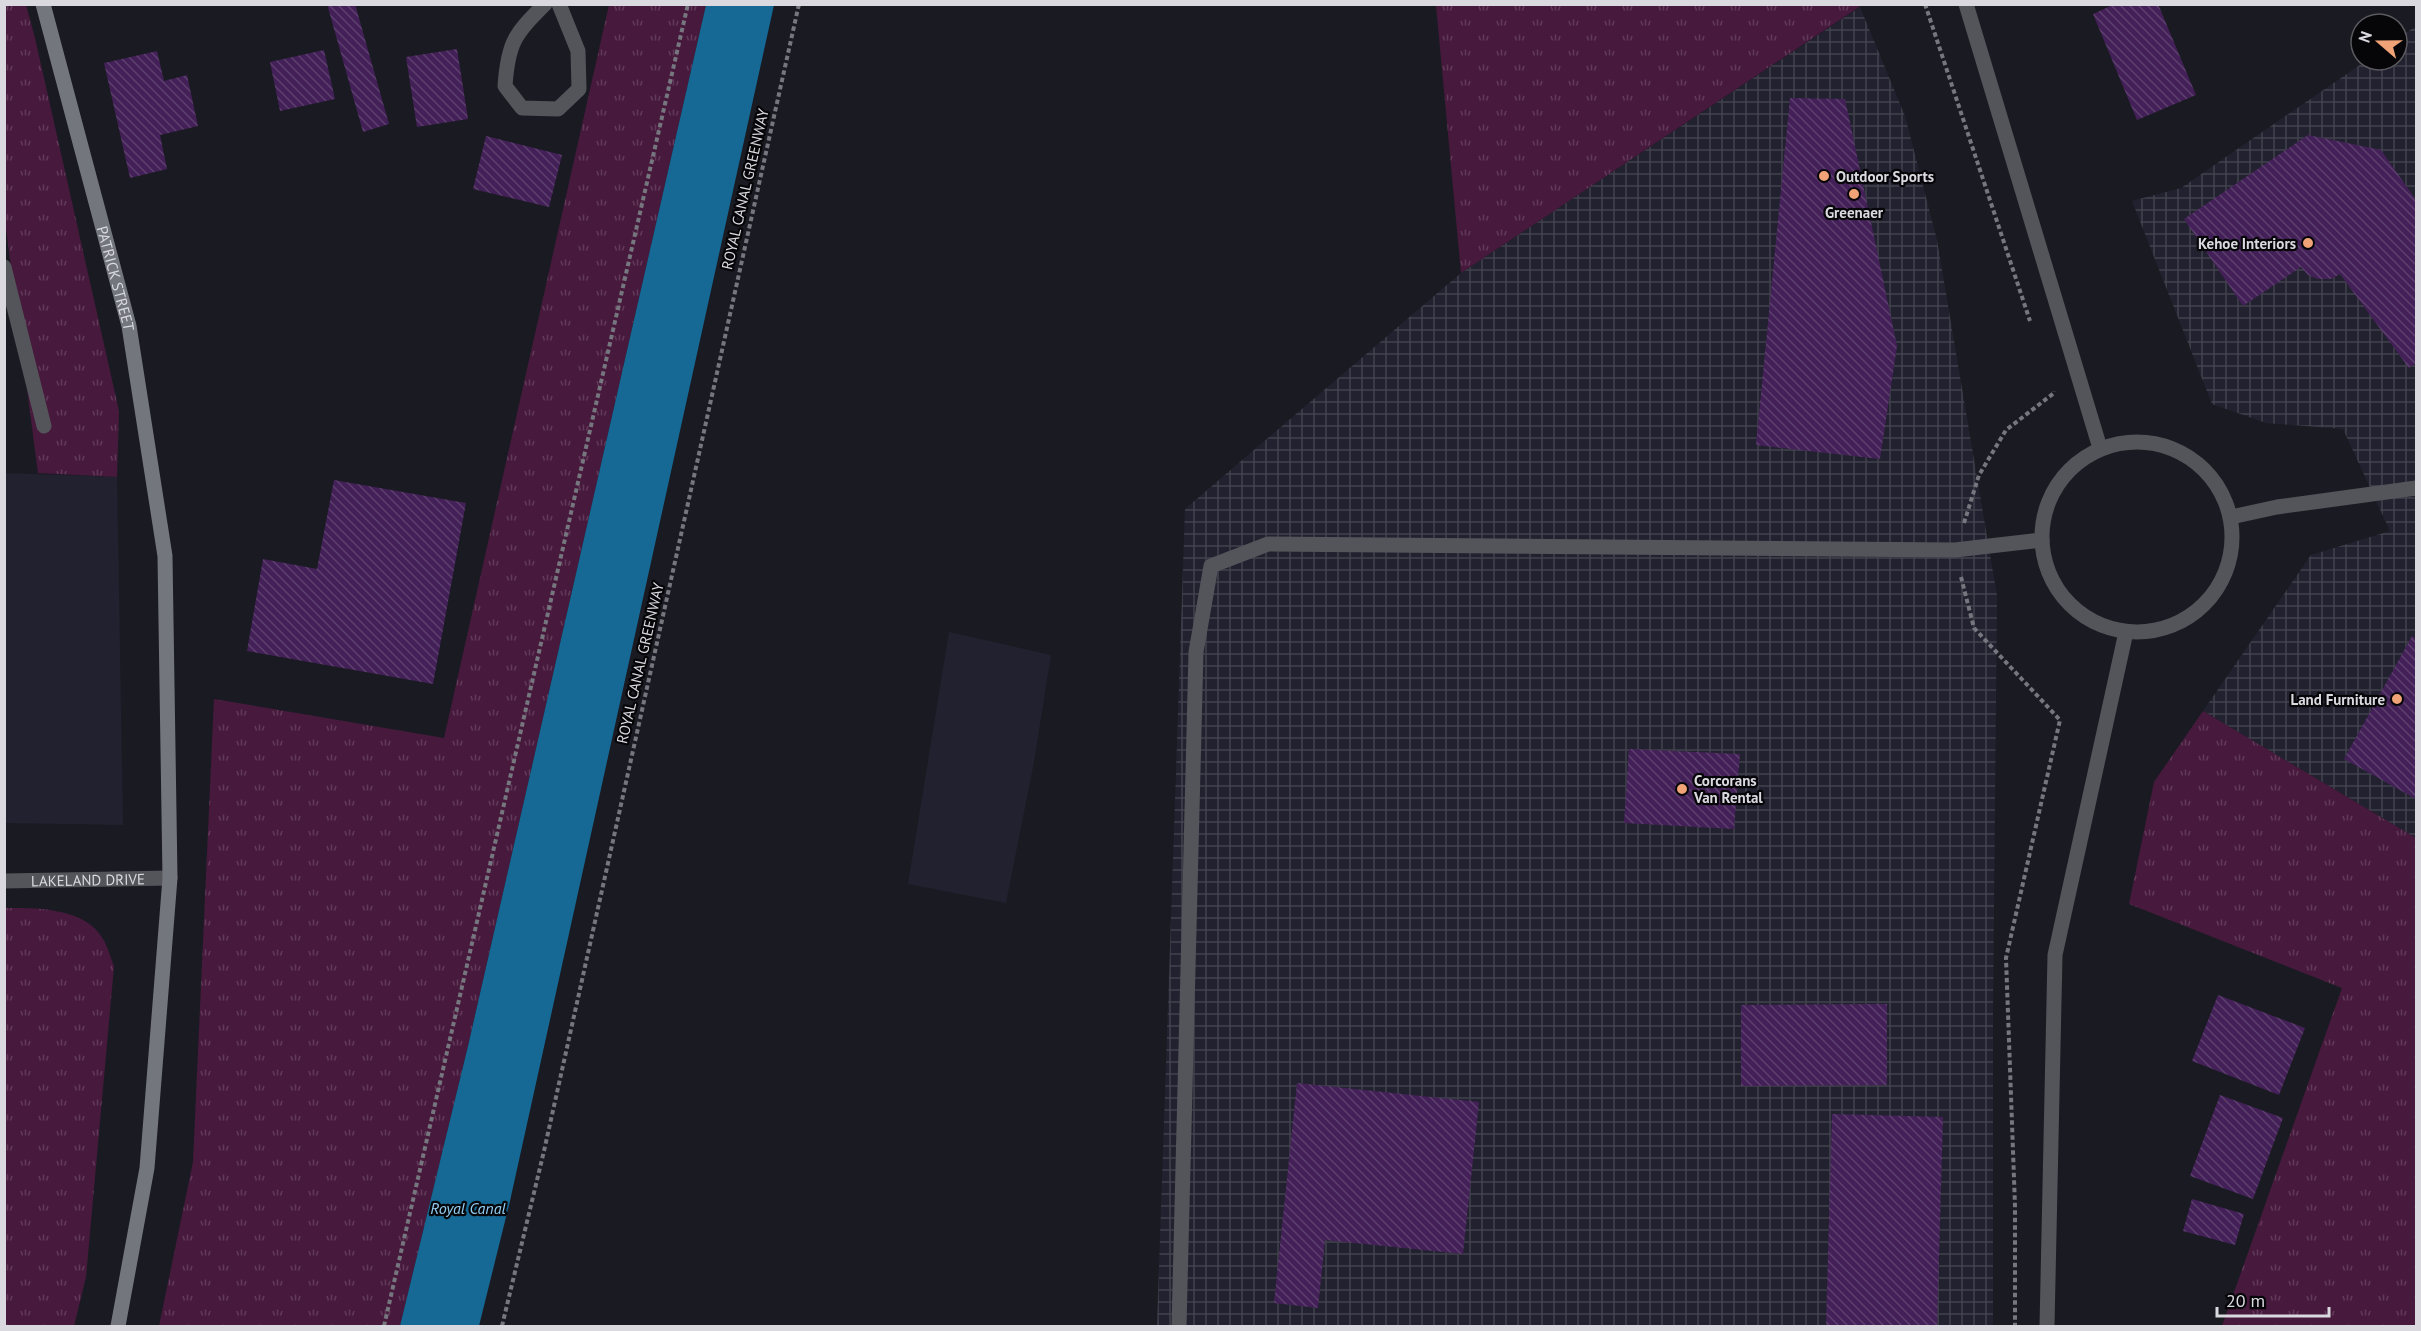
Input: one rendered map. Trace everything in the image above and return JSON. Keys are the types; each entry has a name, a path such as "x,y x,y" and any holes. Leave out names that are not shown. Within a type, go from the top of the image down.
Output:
{"main road":[{"name":"PATRICK STREET","path":"43,4 129,327 165,556 170,878 147,1168 118,1326"}],"street":[{"path":"546,4 519,30 507,59 505,86 522,108 558,109 579,89 578,51 559,4"},
{"path":"1966,4 2100,448"},
{"path":"4,267 44,426"},
{"path":"2127,441 2155,442 2181,452 2204,468 2221,490 2231,517 2233,547 2225,576 2208,602 2184,620 2155,631 2126,632 2100,625 2076,611 2058,591 2046,567 2042,540 2045,512 2057,485 2075,464 2100,448 2127,441"},
{"path":"2231,517 2277,507 2416,488"},
{"path":"1179,1326 1196,652 1211,566 1268,544 1955,550 2042,540"},
{"path":"2048,1326 2055,955 2126,632"},
{"name":"LAKELAND DRIVE","path":"4,881 170,878"}],"path":[{"path":"384,1326 688,4"},
{"name":"ROYAL CANAL GREENWAY","path":"502,1326 544,1151 799,4"},
{"path":"1925,4 2032,326"},
{"path":"2015,1326 2015,1206 2006,958 2060,720 1974,628 1955,550 1979,475 2006,430 2054,393 2051,382"}],"shaded area":[{"path":"1860,7 1905,116 1937,240 1997,596 1993,1326 1157,1326 1185,509 1461,273"},
{"path":"2416,26 2416,838 2203,711 2311,555 2390,531 2343,429 2266,423 2212,404 2132,201 2181,188 2350,72 2409,72 2409,31"},
{"path":"5,473 117,477 123,825 5,823"},
{"path":"949,632 1051,655 1034,762 1006,903 908,884"}],"green space":[{"path":"1436,4 1862,5 1461,273"},
{"path":"4,5 26,5 35,38 119,411 117,477 38,473 5,221"},
{"path":"609,5 706,5 468,1046 400,1326 159,1326 193,1162 214,699 444,738"},
{"path":"2203,711 2416,838 2416,1326 2222,1326 2342,988 2129,904 2154,782"},
{"path":"4,908 45,909 72,915 84,921 95,928 103,939 114,966 86,1277 74,1326 6,1326"}],"water":[{"name":"Royal Canal","path":"706,5 774,5 510,1201 479,1326 400,1326 468,1046"}],"building":[{"path":"327,4 355,4 389,124 363,132"},
{"path":"2115,4 2158,4 2196,95 2137,120 2093,14"},
{"path":"457,49 468,119 417,127 406,57"},
{"path":"324,50 335,99 280,111 270,62"},
{"path":"157,51 164,81 187,75 198,126 160,135 167,169 130,178 104,63"},
{"path":"1790,98 1845,99 1897,346 1880,459 1756,445"},
{"name":"Kehoe Interiors","path":"2308,135 2381,150 2416,200 2416,363 2409,368 2340,274 2331,279 2318,279 2308,275 2301,267 2243,306 2184,219"},
{"path":"486,136 562,155 549,207 473,189"},
{"path":"334,480 466,503 433,684 247,651 263,559 317,569"},
{"name":"Land Furniture","path":"2412,636 2416,639 2416,799 2344,759"},
{"name":"Corcorans Van Rental","path":"1629,749 1740,754 1734,829 1624,823"},
{"path":"2218,995 2305,1028 2279,1095 2192,1061"},
{"path":"1887,1004 1887,1085 1741,1086 1741,1005"},
{"path":"1297,1083 1479,1102 1463,1254 1325,1240 1318,1308 1274,1303"},
{"path":"2220,1095 2283,1118 2253,1199 2190,1176"},
{"path":"1832,1114 1943,1117 1937,1326 1826,1326"},
{"path":"2192,1199 2244,1214 2235,1245 2183,1231"}],"place":[{"name":"Outdoor Sports","path":"1824,176"},
{"name":"Greenaer","path":"1854,194"},
{"name":"Kehoe Interiors","path":"2308,243"},
{"name":"Land Furniture","path":"2397,699"},
{"name":"Corcorans Van Rental","path":"1682,789"}]}
